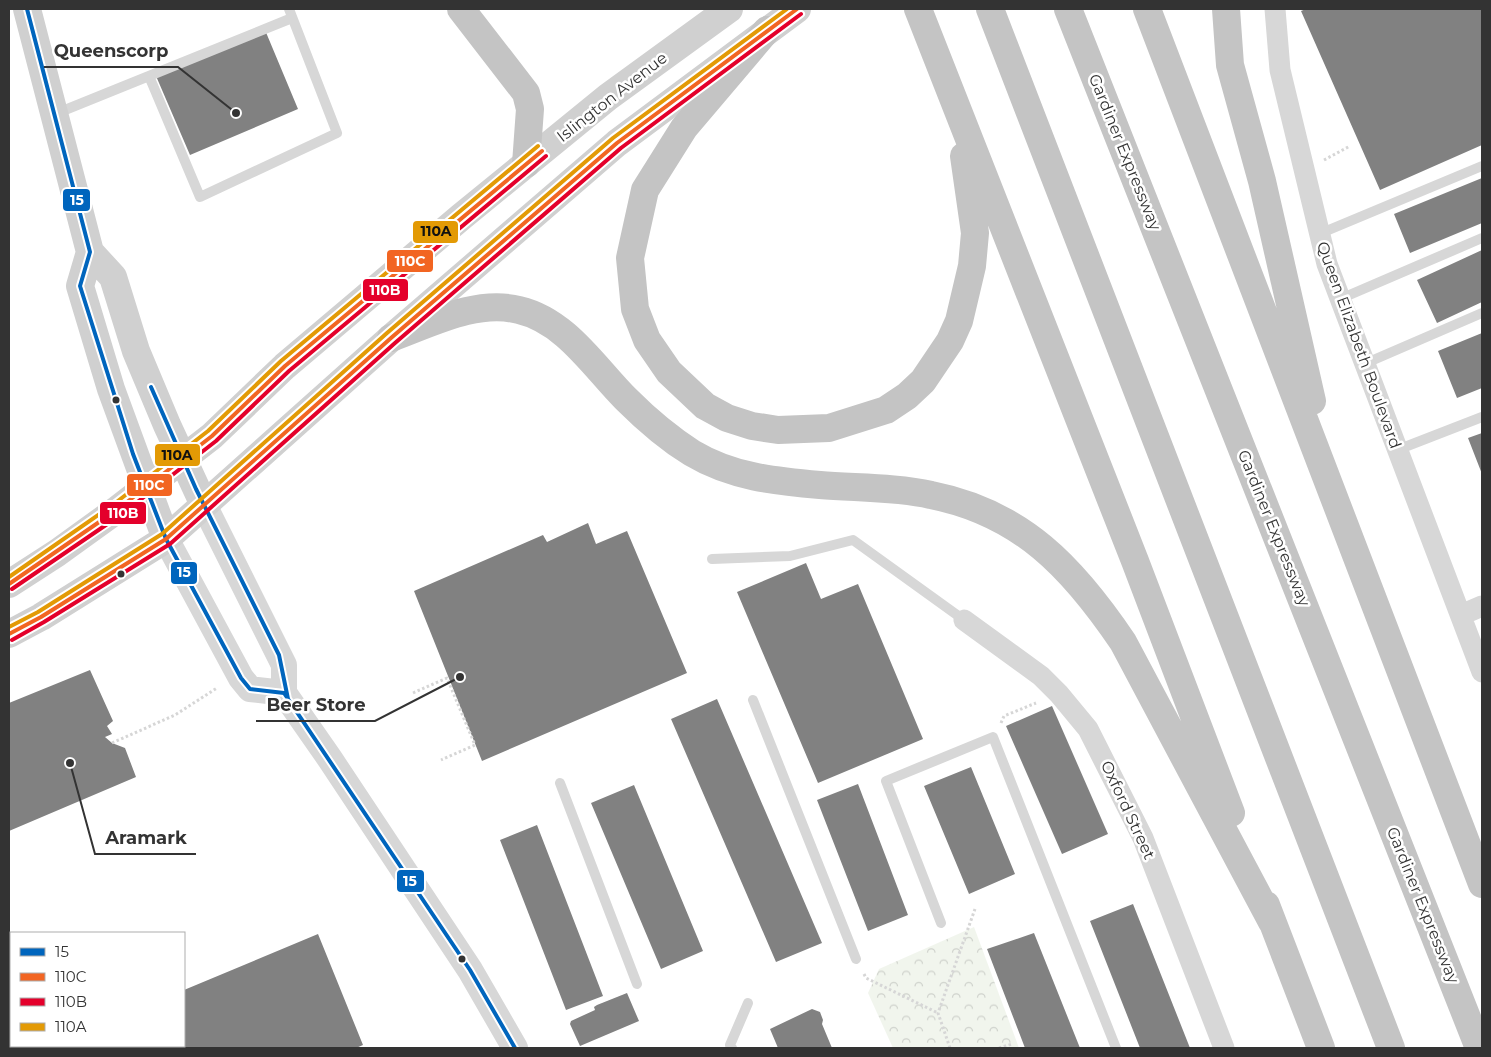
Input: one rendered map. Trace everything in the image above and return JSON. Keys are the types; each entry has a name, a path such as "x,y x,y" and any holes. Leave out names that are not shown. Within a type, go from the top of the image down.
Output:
{"highway":[{"path":"462,9 526,93 530,109 526,164"},
{"path":"918,9 1135,560 1321,1048"},
{"path":"990,9 1391,1048"},
{"name":"Gardiner Expressway","path":"1068,9 1479,1048"},
{"path":"1147,9 1482,884"},
{"path":"1226,9 1230,65 1262,181 1334,497"},
{"path":"767,30 684,128 645,190 630,258 634,309 647,340 669,372 705,406 727,418 752,426 778,430 829,428 886,410 908,396 923,381 950,341 959,321 972,266 975,233 954,100"},
{"path":"391,338 471,310 509,308 530,313 571,339 626,399 660,431 692,453 724,470 766,480 930,494 972,506 1038,542 1059,561 1093,598 1123,642 1272,922"}],"main road":[{"path":"27,9 90,252 114,277 136,351 182,459 204,505"},
{"name":"Islington Avenue","path":"9,584 57,553 146,488 212,436 285,366 526,164 608,97 729,9"},
{"path":"9,634 41,617 166,539 391,338 617,143 797,9"},
{"path":"90,252 80,286 111,389 166,539"}],"street":[{"name":"Queen Elizabeth Boulevard","path":"1275,9 1280,70 1327,264 1482,672"},
{"path":"204,505 284,665 284,693 330,758 470,970 515,1048"},
{"path":"166,539 241,678 250,688 284,693"},
{"path":"1461,615 1482,606"},
{"name":"Oxford Street","path":"964,620 1034,670 1060,694 1088,730 1143,838 1224,1048"}],"lane":[{"path":"54,114 149,76 290,13 337,133 200,197 149,76"},
{"path":"1319,234 1482,166"},
{"path":"1340,299 1482,238"},
{"path":"1364,364 1482,313"},
{"path":"1397,450 1482,417"},
{"path":"712,559 790,556 853,540 964,620"},
{"path":"753,700 856,959"},
{"path":"941,923 886,781 993,737 1116,1048"},
{"path":"560,783 637,984"},
{"path":"732,1048 730,1044 748,1003"}],"path":[{"path":"413,692 447,678 475,745 441,760"},
{"path":"112,743 176,715 216,688"},
{"path":"993,737 1004,716 1060,694"},
{"path":"950,1048 938,1013 975,909"},
{"path":"856,959 866,978 938,1013"},
{"path":"999,1048 1012,1044"}],"green space":[{"path":"974,927 1019,1048 893,1048 868,993 879,969"}],"building":[{"path":"1306,9 1482,9 1482,145 1380,190 1301,11"},
{"path":"265,30 298,109 190,155 156,76"},
{"path":"1482,178 1482,223 1410,253 1394,214"},
{"path":"1482,250 1482,302 1437,323 1417,280"},
{"path":"1482,333 1482,388 1457,398 1438,351"},
{"path":"1482,433 1482,474 1468,438"},
{"path":"588,523 596,544 627,531 687,673 482,761 414,591 543,535 547,542"},
{"path":"806,563 821,599 858,584 923,739 818,783 737,592"},
{"path":"90,670 113,721 107,726 112,734 105,737 112,743 125,748 136,777 9,831 9,703"},
{"path":"717,699 822,943 776,962 671,719"},
{"path":"1052,706 1108,834 1062,854 1006,726"},
{"path":"971,767 1015,874 969,894 924,786"},
{"path":"858,784 908,915 868,931 817,800"},
{"path":"634,785 703,951 661,969 591,803"},
{"path":"537,825 603,996 566,1010 500,840"},
{"path":"1133,904 1190,1048 1140,1048 1090,921"},
{"path":"1034,933 1080,1048 1025,1048 987,949"},
{"path":"318,934 363,1045 356,1048 106,1048 185,1047 185,990"},
{"path":"627,993 639,1021 580,1046 570,1024 571,1021 595,1010 594,1007 597,1005"},
{"path":"812,1009 820,1012 823,1020 822,1024 832,1048 778,1048 770,1029"}],"transit line":[{"name":"15","path":"27,9 90,252 80,286 133,454 166,539 241,678 250,689 284,693 470,970 515,1048"},
{"name":"110A","path":"9,627 38,612 162,534 387,333 613,138 787,9"},
{"name":"110C","path":"9,634 41,617 166,539 391,338 617,143 797,9"},
{"name":"110B","path":"12,640 170,544 395,343 621,148 801,14"},
{"name":"110A","path":"9,577 114,504 208,431 281,361 538,146"},
{"name":"110C","path":"9,584 118,509 212,436 285,366 542,151"},
{"name":"110B","path":"12,589 122,514 216,441 289,371 546,156"},
{"name":"15","path":"151,387 196,489 279,655 288,699"}],"place":[{"name":"Queenscorp","path":"236,113"},
{"name":"Beer Store","path":"460,677"},
{"name":"Aramark","path":"70,763"}]}
